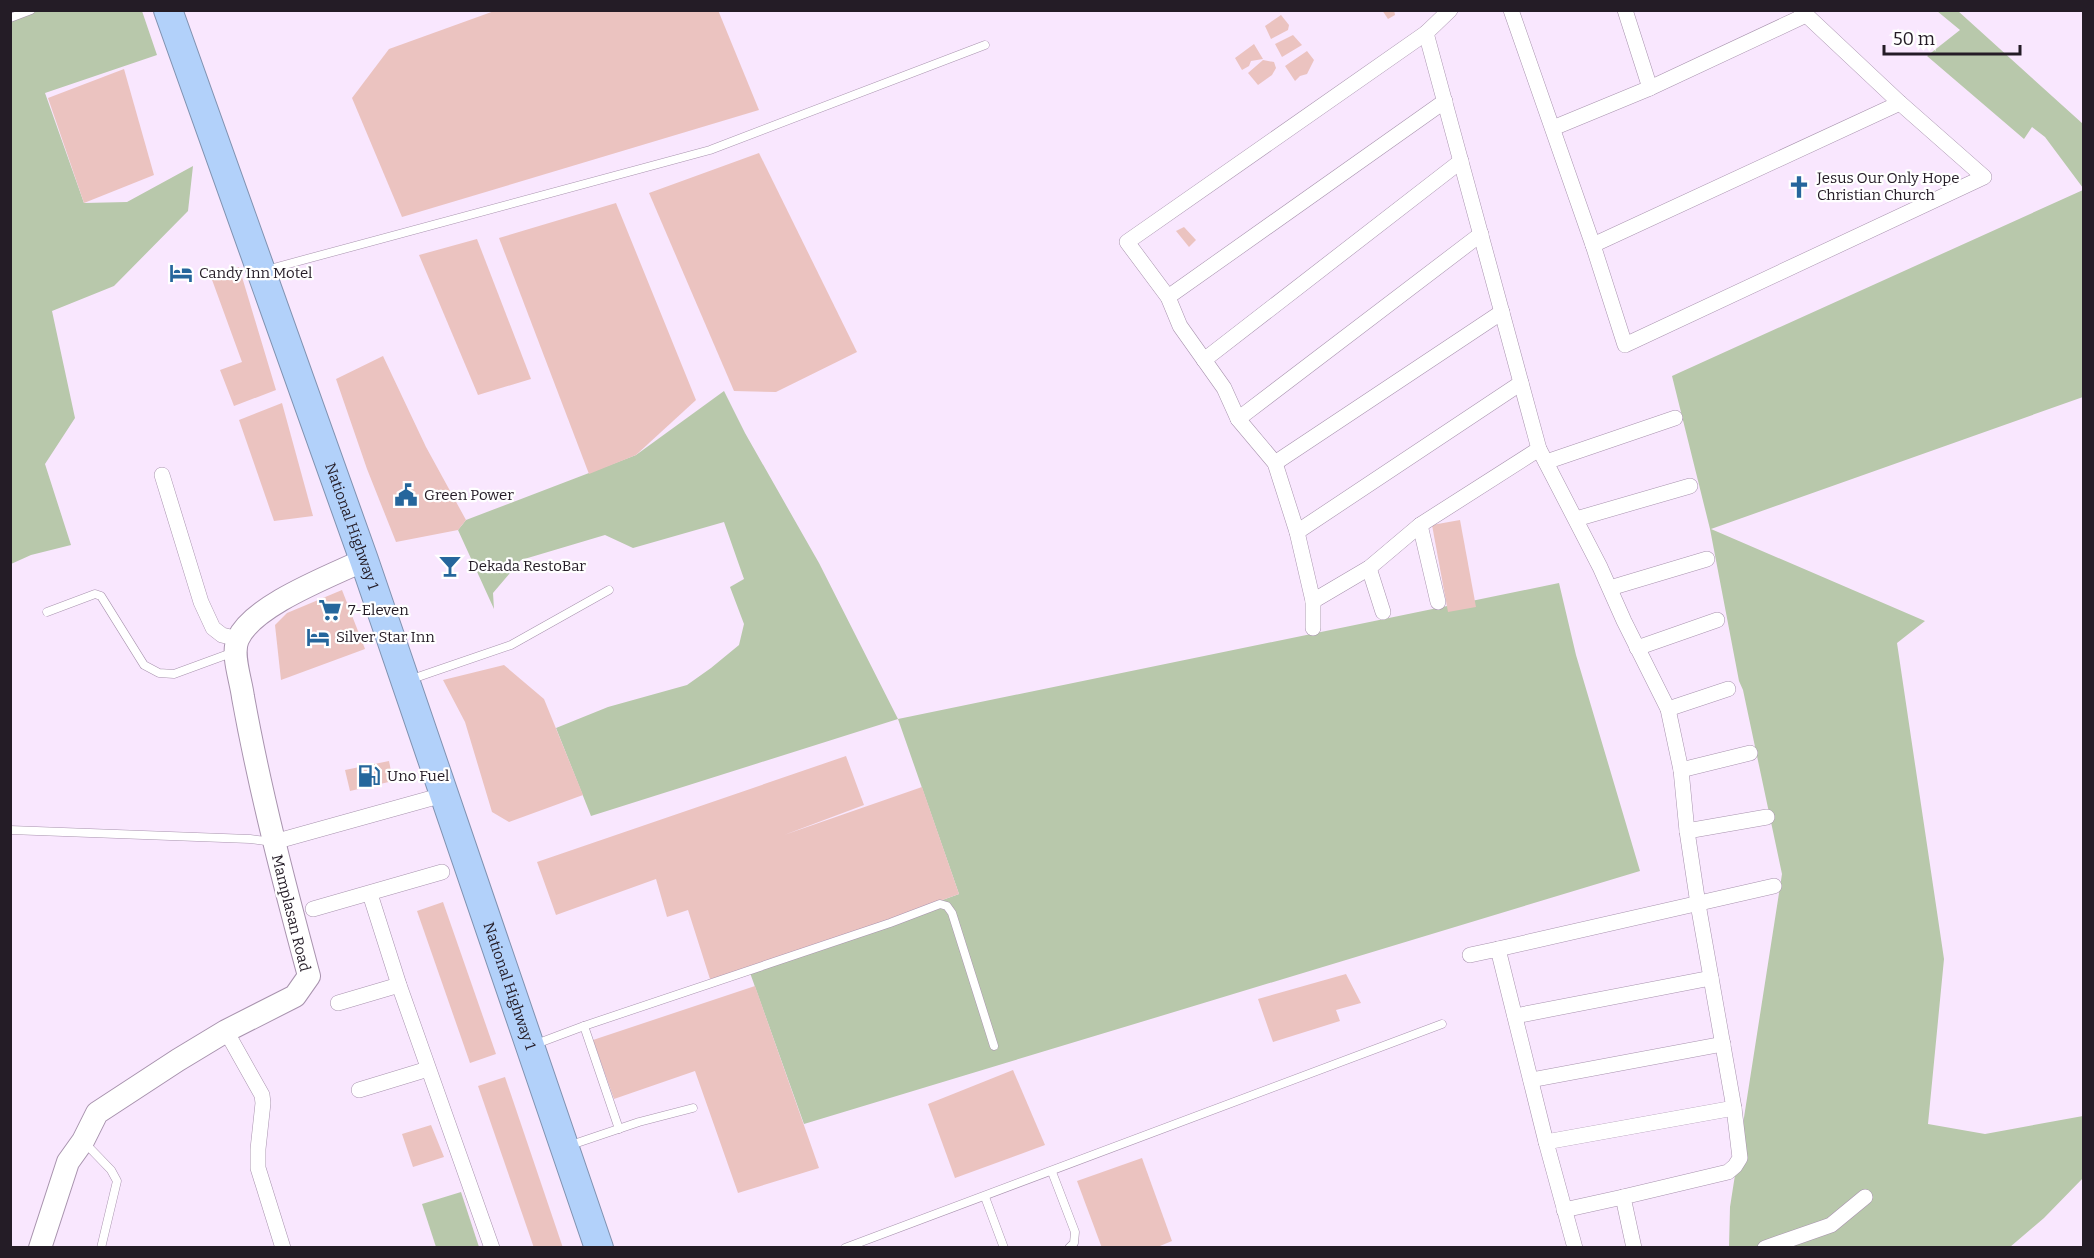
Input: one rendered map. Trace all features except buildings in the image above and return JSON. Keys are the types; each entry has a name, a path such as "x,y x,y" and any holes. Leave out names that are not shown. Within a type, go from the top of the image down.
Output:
{"highway":[{"name":"National Highway 1","path":"168,10 364,561 599,1248"}],"street":[{"path":"1313,628 1313,601 1298,532 1275,463 1238,419 1224,388 1180,326 1168,297 1127,242 1426,33 1450,10"},
{"path":"1511,10 1593,246 1624,345 1984,177 1900,103 1804,13 1650,88 1553,128"},
{"path":"1625,10 1650,88"},
{"path":"1426,33 1542,456 1576,519 1668,709 1681,771 1698,904 1734,1108 1740,1158 1736,1166 1728,1172 1564,1210"},
{"path":"1168,297 1445,101"},
{"path":"1593,246 1900,103"},
{"path":"1204,360 1461,161"},
{"path":"1238,419 1480,234"},
{"path":"1275,463 1502,312"},
{"path":"1298,532 1521,383"},
{"path":"1313,601 1369,568 1420,525 1542,456 1675,418"},
{"path":"162,475 201,602 213,628 237,645 245,628 265,610 288,595 364,561"},
{"path":"1576,519 1690,486"},
{"path":"1420,525 1438,602"},
{"path":"1610,588 1707,559"},
{"path":"1369,568 1383,612"},
{"path":"1637,648 1717,620"},
{"name":"Mamplasan Road","path":"40,1248 68,1162 97,1113 226,1031 295,996 309,976 274,842 237,645"},
{"path":"1668,709 1728,689"},
{"path":"1681,771 1750,753"},
{"path":"274,842 443,795"},
{"path":"1687,831 1767,818"},
{"path":"314,909 442,872"},
{"path":"1470,955 1774,886"},
{"path":"370,894 399,985 492,1248"},
{"path":"1498,949 1575,1248"},
{"path":"1515,1016 1711,978"},
{"path":"338,1003 399,985"},
{"path":"226,1031 262,1095 258,1168 283,1248"},
{"path":"1531,1080 1723,1044"},
{"path":"359,1090 428,1069"},
{"path":"1546,1142 1734,1108"},
{"path":"1623,1197 1634,1248"},
{"path":"1764,1248 1831,1225 1865,1197"}],"lane":[{"path":"10,18 31,10"},
{"path":"260,272 710,150 985,45"},
{"path":"405,681 511,645 609,590"},
{"path":"47,612 95,594 101,596 144,665 159,673 174,674 237,645"},
{"path":"10,830 250,839 274,842"},
{"path":"529,1047 940,904 947,906 952,913 994,1046"},
{"path":"845,1248 1442,1024"},
{"path":"584,1026 619,1129"},
{"path":"564,1148 619,1129 693,1108"},
{"path":"82,1141 111,1170 117,1180 101,1248"},
{"path":"1052,1172 1075,1232 1074,1243 1070,1248"},
{"path":"985,1197 1004,1248"}],"green space":[{"path":"10,11 142,11 157,55 45,93 84,203 127,202 193,166 188,211 114,286 52,311 75,418 45,464 71,545 31,555 11,564"},
{"path":"1937,11 1958,11 2083,124 2083,188 2045,137 2032,127 2024,139 1927,56 1960,30"},
{"path":"2083,190 2083,397 1711,529 1925,621 1897,643 1944,959 1928,1124 1985,1134 2083,1116 2083,1178 2044,1218 2010,1247 1729,1247 1730,1207 1782,874 1743,690 1739,681 1710,529 1672,376"},
{"path":"724,391 745,433 819,563 898,719 591,816 556,728 608,707 687,685 739,645 744,624 730,587 744,579 724,522 633,548 605,535 521,560 493,593 494,609 458,530 466,520 636,455"},
{"path":"1559,583 1576,655 1640,871 804,1124 749,970 959,894 898,719"},
{"path":"461,1192 479,1247 436,1247 422,1204"}],"place":[{"name":"Jesus Our Only Hope Christian Church","path":"1799,187"},
{"name":"Candy Inn Motel","path":"181,273"},
{"name":"Green Power","path":"406,495"},
{"name":"Dekada RestoBar","path":"450,566"},
{"name":"7-Eleven","path":"330,610"},
{"name":"Silver Star Inn","path":"318,637"},
{"name":"Uno Fuel","path":"369,776"}]}
